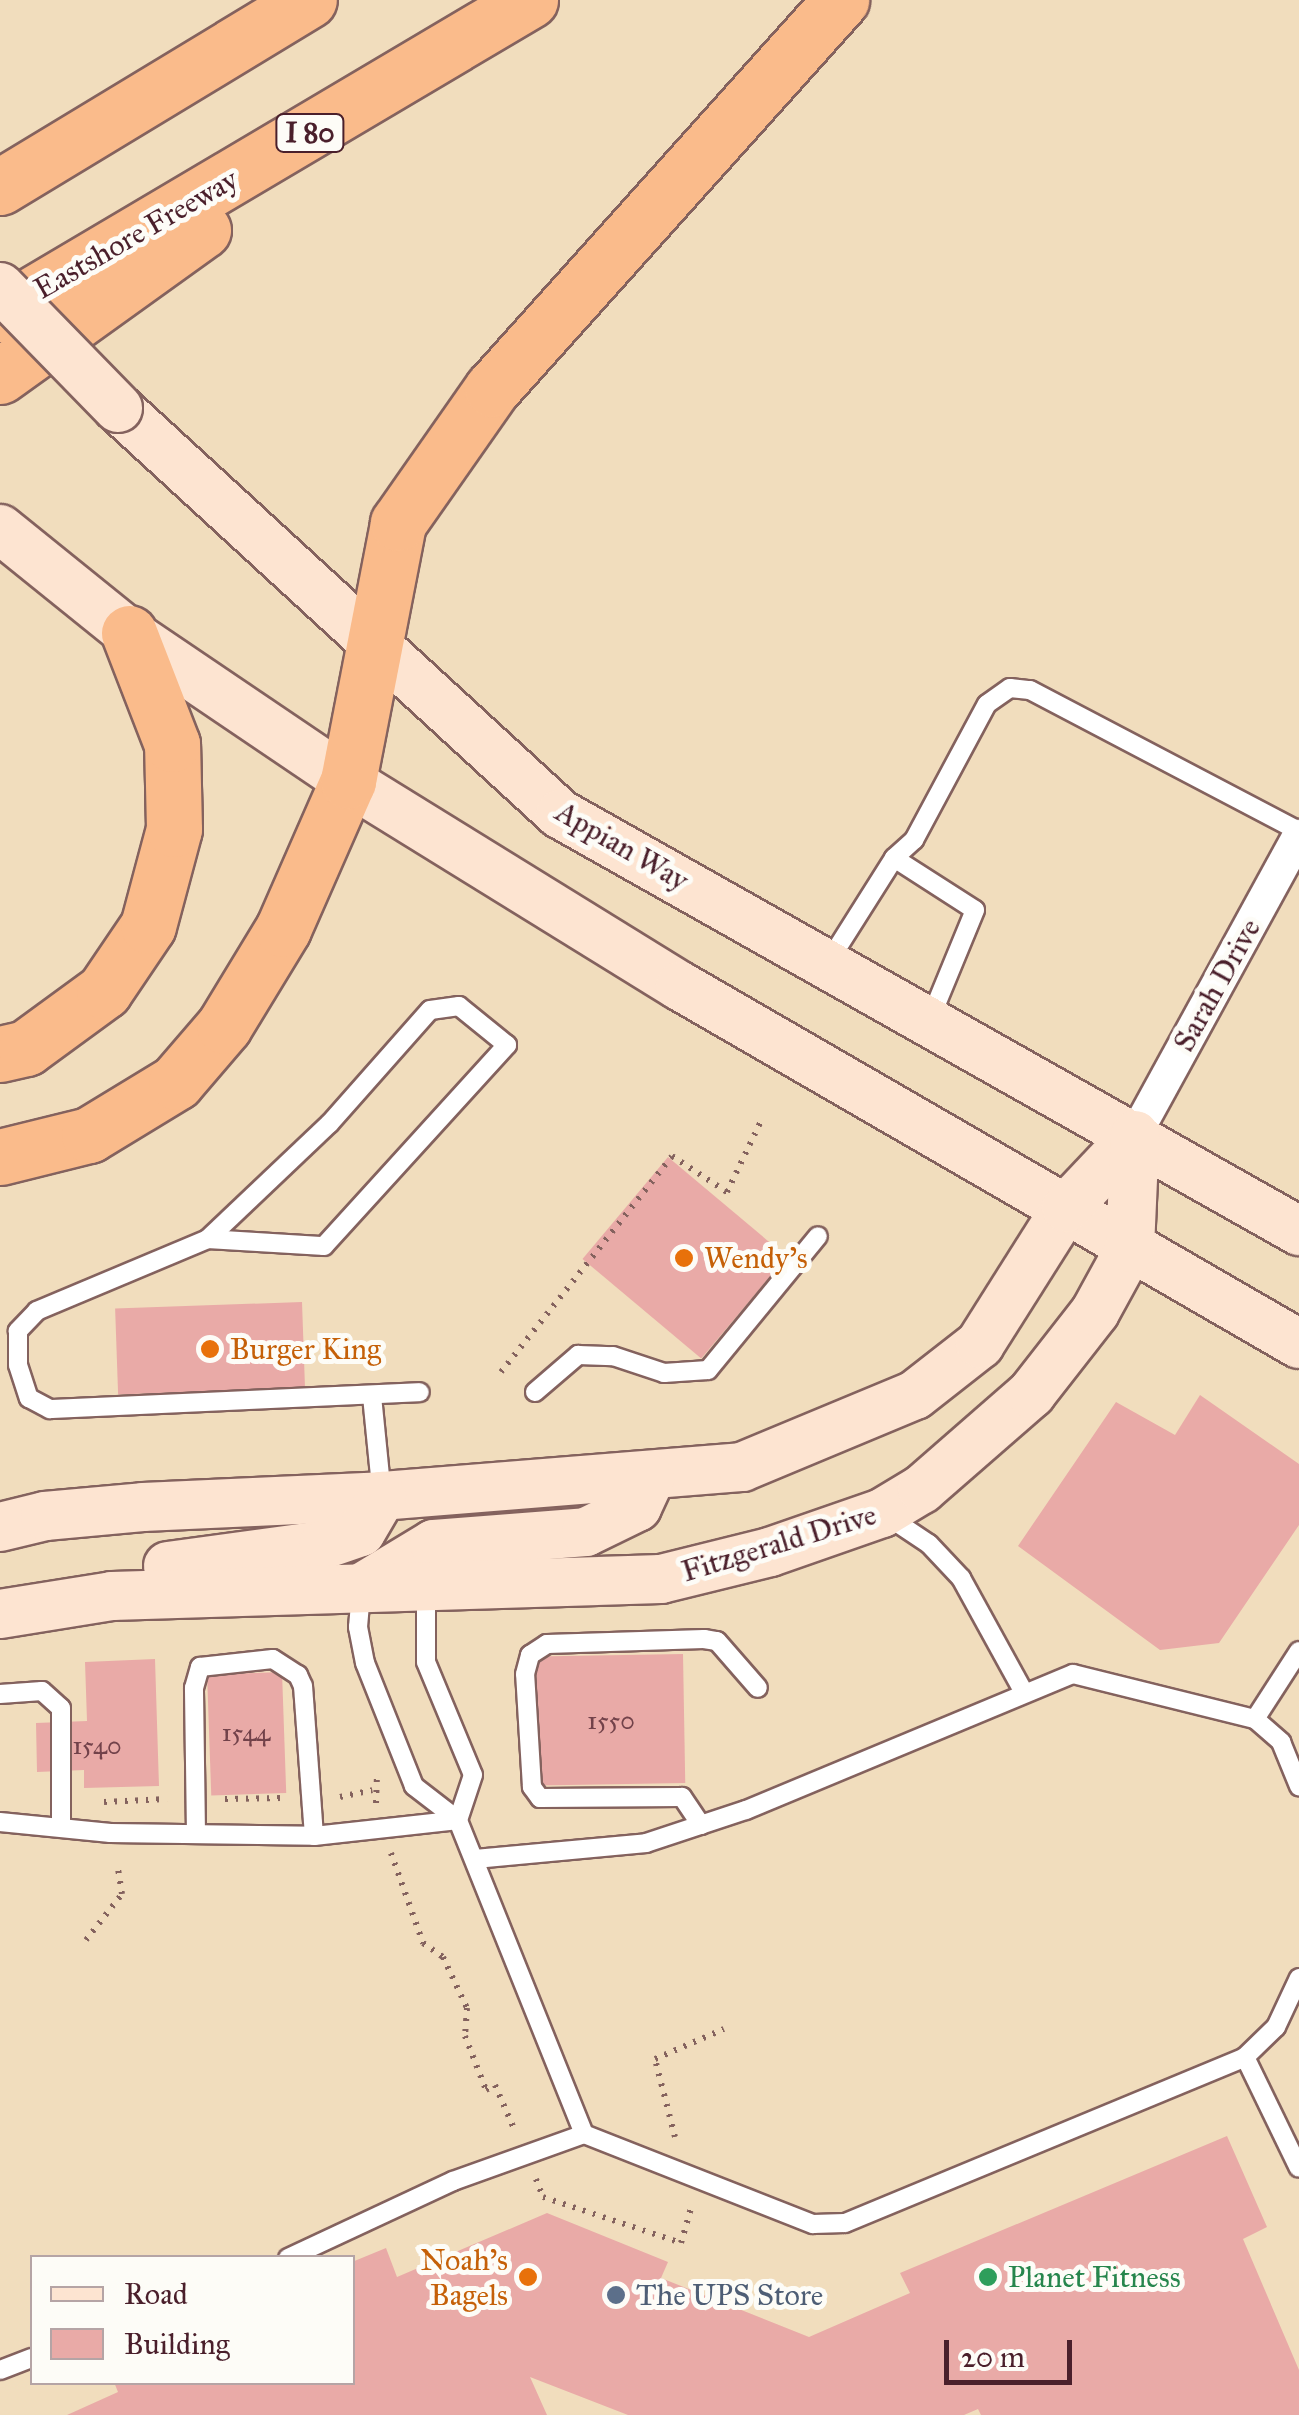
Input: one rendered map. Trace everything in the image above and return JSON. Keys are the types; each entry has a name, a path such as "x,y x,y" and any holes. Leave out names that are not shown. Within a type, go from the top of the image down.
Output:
{"highway":[{"path":"0,187 309,0"},
{"name":"Eastshore Freeway","path":"0,314 530,0"},
{"path":"0,1157 88,1135 176,1082 224,1026 284,929 348,781 398,524 492,389 841,0"},
{"path":"0,376 400,80"},
{"path":"0,1054 26,1048 104,991 148,926 174,829 172,744 129,633"}],"main road":[{"name":"Appian Way","path":"0,286 118,408 282,553 372,648 560,814 930,1019 1299,1232"},
{"path":"0,528 129,633 348,781 680,986 1299,1344"},
{"path":"0,1527 143,1506 382,1496 742,1468 915,1395 980,1344 1066,1208 1135,1135"},
{"name":"Fitzgerald Drive","path":"0,1614 112,1596 661,1579 770,1552 882,1513 922,1490 1031,1394 1094,1312 1130,1248 1135,1135"},
{"path":"361,1588 434,1544 586,1532 637,1507 650,1478"},
{"path":"112,1596 168,1566 323,1545 361,1532 382,1496"}],"street":[{"name":"Sarah Drive","path":"1135,1135 1287,887 1299,833"}],"lane":[{"path":"828,962 894,858 914,840 987,704 1010,688 1030,690 1299,833"},
{"path":"894,858 975,910 930,1019"},
{"path":"208,1239 324,1246 507,1045 459,1006 430,1010 328,1124 208,1239 37,1311 18,1331 18,1365 29,1398 50,1410 420,1392"},
{"path":"535,1392 578,1355 612,1356 664,1373 708,1370 818,1236"},
{"path":"372,1396 382,1496"},
{"path":"882,1513 930,1544 961,1578 1023,1690"},
{"path":"426,1587 426,1662 473,1775 458,1820"},
{"path":"361,1588 358,1627 366,1663 414,1786 458,1820 584,2134"},
{"path":"701,1825 682,1797 540,1798 532,1787 525,1674 530,1655 547,1644 704,1638 717,1640 758,1688"},
{"path":"1255,1719 1299,1651"},
{"path":"196,1834 194,1688 200,1667 273,1659 298,1675 303,1686 314,1836"},
{"path":"475,1860 646,1843 701,1825 1023,1690 1073,1674 1255,1719 1281,1742 1299,1786"},
{"path":"0,1694 42,1691 61,1708 61,1827"},
{"path":"0,1822 196,1834 314,1836 458,1820"},
{"path":"294,2255 454,2181 584,2134 813,2224 844,2223 1244,2057 1276,2027 1299,1978"},
{"path":"1244,2057 1299,2168"},
{"path":"0,2370 30,2359"}],"path":[{"path":"500,1372 672,1156 728,1192 760,1121"}],"building":[{"name":"Wendy's","path":"668,1157 787,1257 701,1359 583,1259"},
{"name":"Burger King","path":"302,1302 305,1388 118,1394 115,1309"},
{"path":"1200,1395 1299,1464 1299,1525 1219,1643 1160,1650 1018,1546 1116,1402 1175,1435"},
{"path":"683,1654 685,1783 538,1786 536,1657"},
{"path":"155,1659 159,1786 84,1788 84,1770 37,1772 36,1723 87,1721 85,1662"},
{"path":"282,1672 286,1793 211,1796 207,1675"},
{"path":"1227,2136 1267,2227 1243,2239 1299,2370 1299,2415 981,2415 978,2409 964,2415 628,2415 530,2377 547,2415 67,2415 118,2392 115,2385 355,2385 355,2261 386,2248 397,2277 547,2213 668,2262 661,2278 809,2337 910,2293 900,2273"}],"place":[{"name":"Wendy's","path":"684,1258"},
{"name":"Burger King","path":"210,1349"},
{"name":"Noah's Bagels","path":"528,2277"},
{"name":"Planet Fitness","path":"988,2277"},
{"name":"The UPS Store","path":"616,2295"}]}
